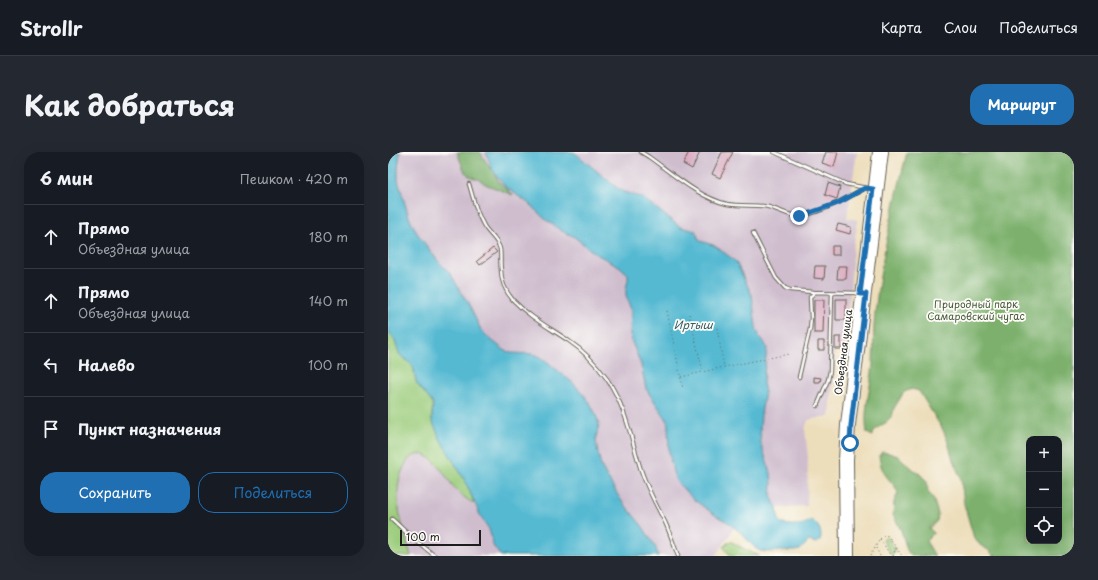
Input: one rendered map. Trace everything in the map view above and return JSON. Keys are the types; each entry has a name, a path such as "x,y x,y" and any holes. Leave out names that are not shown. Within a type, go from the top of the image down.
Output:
{"main road":[{"name":"Объездная улица","path":"850,556 850,431 872,189 877,152"},
{"name":"Объездная улица","path":"872,189 884,152"},
{"name":"Объездная улица","path":"844,556 844,442 863,294"}],"lane":[{"path":"641,152 699,193 728,204 763,206 794,216 804,215 872,189"},
{"path":"774,152 846,184 872,189"},
{"path":"469,184 481,222 488,233 497,241 500,248 501,271 507,292 522,308 585,354 601,371 614,391 621,404 647,486 678,556"},
{"path":"753,233 776,278 780,284 790,290 863,294"},
{"path":"799,377 810,329 810,297 814,292"},
{"path":"817,406 828,380 830,371 832,293"},
{"path":"392,519 435,556"}],"path":[{"path":"667,312 683,389"},
{"path":"689,314 703,372"},
{"path":"717,328 724,367"},
{"path":"681,377 789,354"},
{"path":"870,556 880,539 887,535 902,556"},
{"path":"880,539 892,556 896,548"},
{"path":"875,546 880,556"}],"shaded area":[{"path":"400,152 486,152 492,169 518,196 546,220 562,231 573,236 596,254 619,266 625,271 628,275 626,288 631,310 630,334 641,365 643,380 666,418 676,481 693,499 734,528 716,556 658,556 656,548 643,527 621,500 601,466 596,439 598,431 573,383 539,356 511,353 504,350 481,330 471,309 450,273 438,261 417,233 409,217 398,180"},
{"path":"574,152 857,152 847,218 858,220 853,249 850,293 843,350 835,350 830,416 808,420 805,429 808,457 807,506 777,508 771,496 771,473 761,444 760,430 765,392 763,383 767,348 759,336 756,327 752,295 736,262 713,245 700,241 693,229 680,227 643,198 624,192 617,188"},
{"path":"421,454 426,455 432,460 444,472 457,491 474,504 489,529 492,544 501,556 411,556 395,513 392,500 392,485 400,466 410,458"}],"green space":[{"path":"457,152 480,152 499,182 513,195 469,176 464,170"},
{"name":"Природный парк Самаровский чугас","path":"907,152 1074,152 1074,556 994,556 990,551 980,545 974,538 964,504 961,479 953,460 948,442 943,430 919,391 912,389 904,392 894,408 892,417 875,430 872,436 867,433 866,416 873,364 874,319 888,232"},
{"path":"388,331 395,341 398,349 413,366 416,381 431,401 433,424 467,485 474,504 453,487 432,459 422,454 415,455 410,458 402,471 398,495 401,519 411,556 392,556 388,551"},
{"path":"882,452 898,456 921,475 927,482 928,492 933,498 938,514 937,521 929,528 934,533 926,541 935,556 911,556 907,550 901,530 893,515 894,502 898,493 895,486 885,475 879,456"},
{"path":"886,537 895,549 892,556 883,540"},
{"path":"732,542 760,556 730,556 724,546 727,543"}],"water":[{"path":"388,152 400,152 398,180 409,217 417,233 438,261 450,273 471,309 481,330 504,350 511,353 533,354 545,360 573,383 590,403 599,424 596,439 601,466 621,500 643,527 656,548 658,556 501,556 496,550 492,544 489,529 481,517 464,479 440,439 432,420 433,404 417,384 413,366 399,354 395,341 388,331"},
{"name":"Иртыш","path":"486,152 574,152 617,188 624,192 643,198 680,227 696,231 700,241 713,245 736,262 752,295 756,327 759,336 767,348 763,383 765,392 760,430 761,444 771,473 771,496 777,508 779,520 783,524 802,525 812,520 820,529 820,541 816,543 809,541 800,550 794,551 760,551 726,521 693,499 676,481 669,451 668,425 666,418 646,389 641,365 630,334 631,310 626,296 628,274 619,266 596,254 573,236 562,231 546,220 528,203 507,188 492,169"}],"building":[{"path":"689,152 700,152 692,169 683,164"},
{"path":"722,152 733,152 720,178 712,174"},
{"path":"826,152 838,152 834,167 822,163"},
{"path":"828,183 840,187 837,199 825,195"},
{"path":"838,224 851,227 850,234 836,230"},
{"path":"832,246 839,246 839,255 832,255"},
{"path":"493,248 497,252 480,265 477,261"},
{"path":"815,266 825,266 824,279 814,278"},
{"path":"838,266 847,266 846,279 837,279"},
{"path":"836,299 846,299 846,320 836,320"},
{"path":"814,300 824,300 823,333 814,333"},
{"path":"835,337 841,337 841,349 835,349"},
{"path":"818,341 824,341 824,350 818,350"},
{"path":"814,377 821,378 820,382 814,382"}],"route":[{"path":"799,216 838,203 865,188 873,189 860,294 866,294 850,443"}]}
